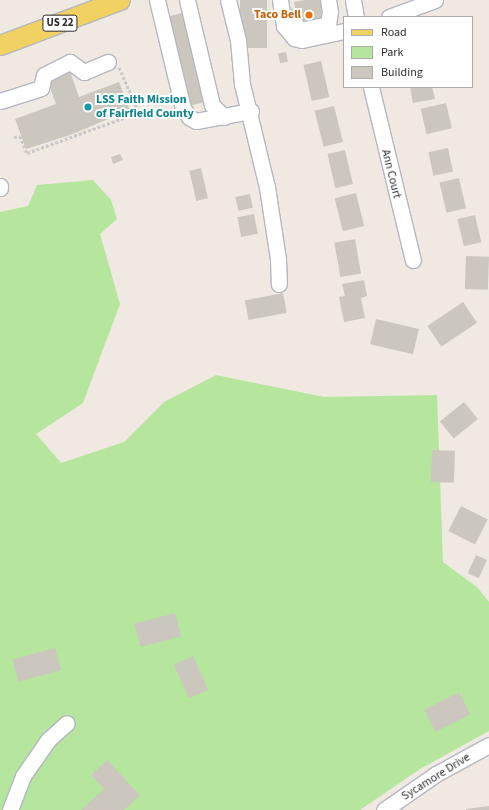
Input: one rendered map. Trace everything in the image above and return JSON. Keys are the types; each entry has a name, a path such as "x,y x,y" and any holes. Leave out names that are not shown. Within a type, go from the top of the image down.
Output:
{"main road":[{"name":"US 22","path":"0,45 120,0"}],"street":[{"path":"157,0 183,108 196,121 251,111"},
{"path":"187,0 212,105 224,117"},
{"path":"228,0 238,40 242,84 251,111 278,258 279,284"},
{"path":"280,0 284,26 294,38 302,40 342,32 334,0"},
{"path":"287,0 291,21 300,30 328,24 330,12 328,0"},
{"path":"353,0 356,16"},
{"path":"395,10 435,0"},
{"path":"0,101 41,88 44,75 70,62 84,72 108,62"},
{"name":"Ann Court","path":"371,88 413,260"},
{"path":"10,810 23,776 48,740 67,724"},
{"name":"Sycamore Drive","path":"384,810 436,774 489,745"}],"path":[{"path":"14,137 20,136 27,153 134,114 136,108 118,63 108,62"}],"green space":[{"path":"93,180 111,200 117,219 100,234 120,304 83,403 36,434 61,463 124,442 164,402 216,375 324,397 437,395 443,562 478,588 489,602 489,731 420,769 360,810 0,810 0,212 28,206 37,185"}],"building":[{"path":"240,0 267,0 267,48 240,48"},
{"name":"Taco Bell","path":"305,0 325,0 328,11 321,13 322,18 304,26 301,17 297,18 294,2"},
{"path":"186,12 208,101 191,106 169,16"},
{"path":"286,52 288,62 280,63 278,54"},
{"path":"321,61 329,97 312,101 303,65"},
{"name":"LSS Faith Mission of Fairfield County","path":"70,71 79,97 119,82 130,110 70,135 26,149 15,119 56,104 47,80"},
{"path":"410,88 432,88 435,99 413,103"},
{"path":"446,103 452,128 427,134 421,109"},
{"path":"334,106 343,142 324,147 315,111"},
{"path":"448,148 453,171 433,176 428,152"},
{"path":"345,150 353,184 335,188 327,154"},
{"path":"120,154 123,160 113,164 111,157"},
{"path":"201,168 208,198 196,201 189,171"},
{"path":"459,178 466,208 446,213 440,182"},
{"path":"356,193 364,226 343,231 335,198"},
{"path":"250,194 253,208 238,211 235,197"},
{"path":"254,214 258,234 241,237 237,217"},
{"path":"475,215 481,242 464,246 457,219"},
{"path":"355,239 361,273 340,277 334,243"},
{"path":"466,256 489,257 488,290 465,289"},
{"path":"364,280 367,296 361,298 365,318 344,322 339,297 345,296 342,284"},
{"path":"283,293 287,313 249,320 245,300"},
{"path":"463,302 477,323 441,347 427,326"},
{"path":"376,319 419,329 413,354 370,344"},
{"path":"464,402 478,419 454,439 440,422"},
{"path":"432,450 455,451 454,483 431,482"},
{"path":"461,506 488,520 475,545 448,531"},
{"path":"476,555 487,560 479,578 468,573"},
{"path":"175,613 181,636 141,647 134,624"},
{"path":"55,648 61,670 18,682 12,659"},
{"path":"193,656 208,690 189,698 174,665"},
{"path":"459,692 470,714 436,732 424,710"},
{"path":"107,760 140,795 124,810 81,810 104,789 91,775"},
{"path":"489,806 489,810 466,810 466,809"}],"place":[{"name":"Taco Bell","path":"309,15"},
{"name":"LSS Faith Mission of Fairfield County","path":"88,107"}]}
